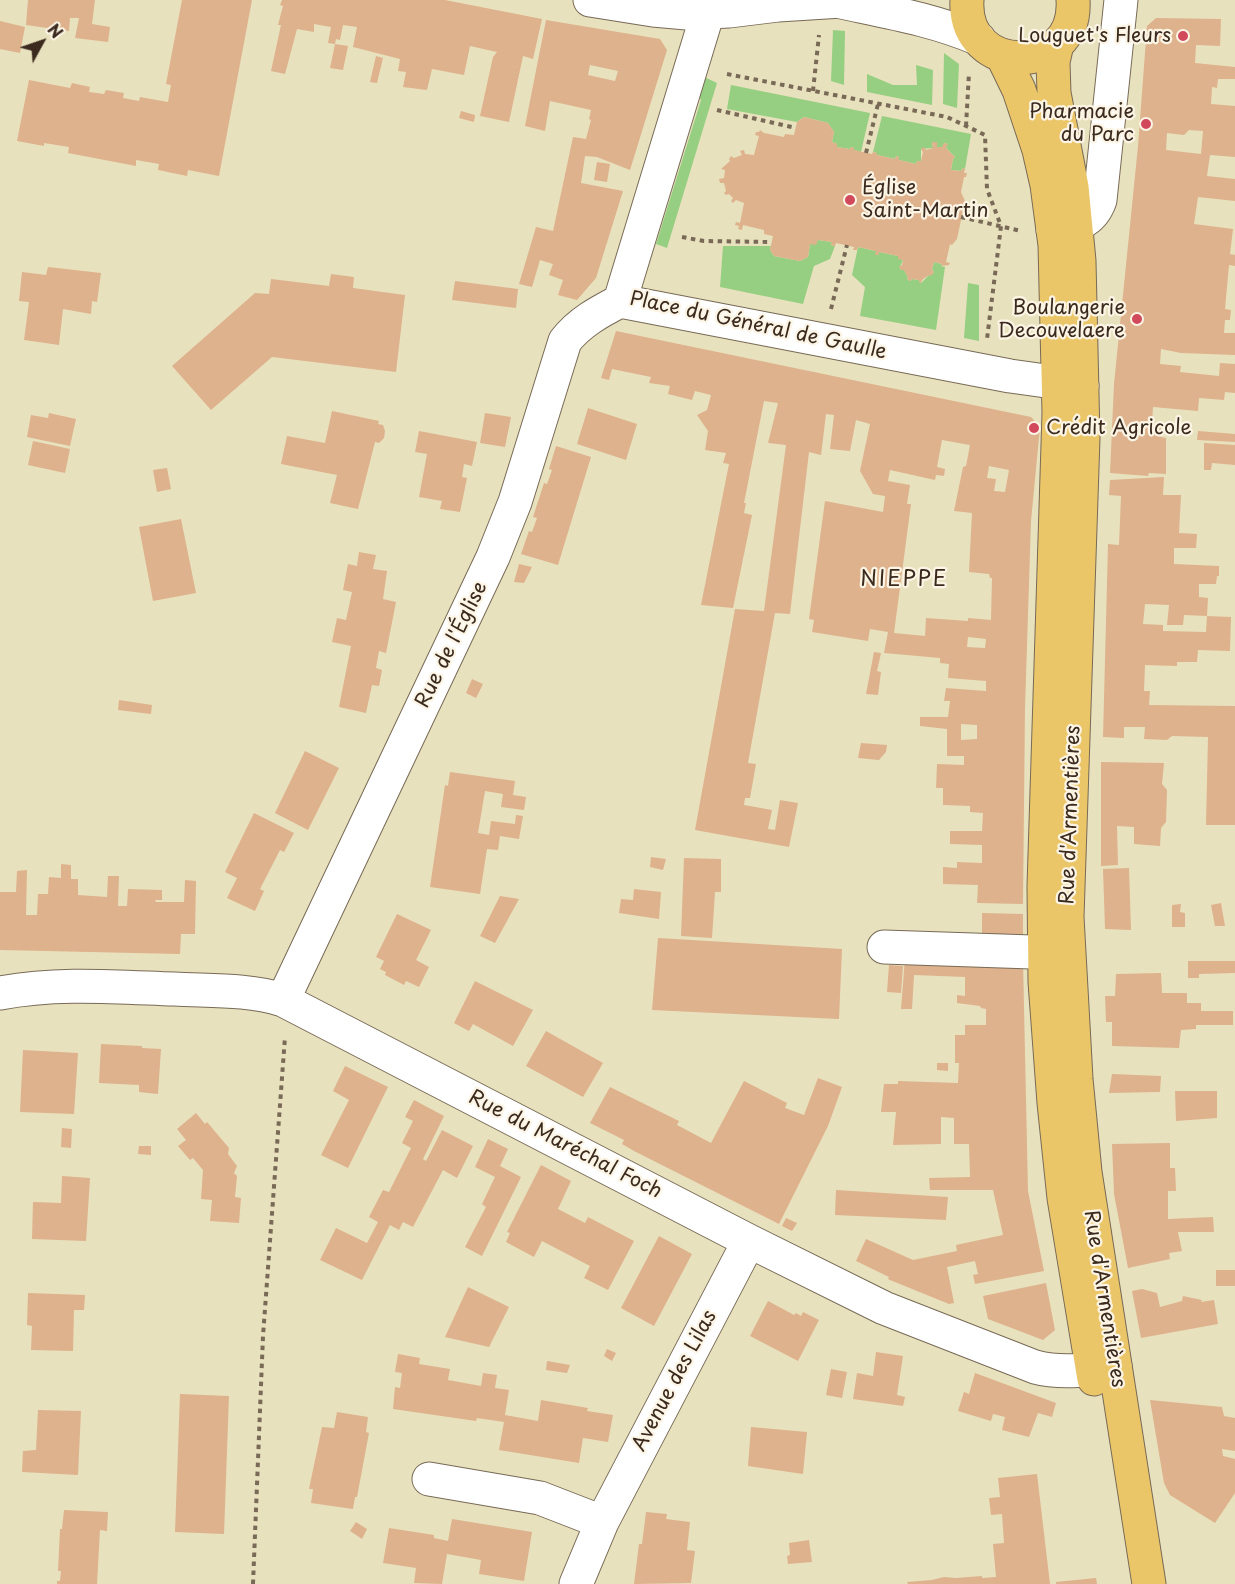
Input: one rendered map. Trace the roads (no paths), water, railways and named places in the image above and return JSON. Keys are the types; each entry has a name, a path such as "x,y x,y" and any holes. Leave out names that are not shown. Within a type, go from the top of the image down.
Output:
{"main road":[{"name":"Rue d'Armentières","path":"967,0 969,18 983,53 1019,90 1039,150 1047,185 1079,261 1070,384 1083,438 1067,888 1068,935 1082,1143 1127,1584"},
{"path":"983,53 1018,58 1035,57 1057,44 1067,30 1071,22 1073,0"},
{"name":"Rue d'Armentières","path":"1057,44 1053,62 1054,93 1072,188 1065,228"},
{"name":"Rue d'Armentières","path":"1104,1368 1149,1584"}],"street":[{"path":"590,0 653,10 708,12 798,2 850,1 959,31 983,53"},
{"path":"1065,228 1083,223 1093,214 1098,208 1102,194 1121,0"},
{"name":"Place du Général de Gaulle","path":"708,12 620,301 1010,376 1070,384"},
{"name":"Rue de l'Église","path":"283,1000 493,557 516,502 565,341 584,321 620,301"},
{"path":"884,947 1032,952"},
{"name":"Rue du Maréchal Foch","path":"0,993 34,989 120,987 239,992 262,994 283,1000 749,1241 884,1308 1035,1367 1062,1372 1104,1368"},
{"name":"Avenue des Lilas","path":"576,1584 591,1543 749,1241"},
{"path":"429,1479 531,1496 559,1504 602,1522"}],"place":[{"name":"Louguet's Fleurs","path":"1183,36"},
{"name":"Pharmacie du Parc","path":"1146,124"},
{"name":"Église Saint-Martin","path":"850,200"},
{"name":"Boulangerie Decouvelaere","path":"1137,319"},
{"name":"Crédit Agricole","path":"1034,428"}],"district":[{"name":"NIEPPE","path":"904,580"}]}
